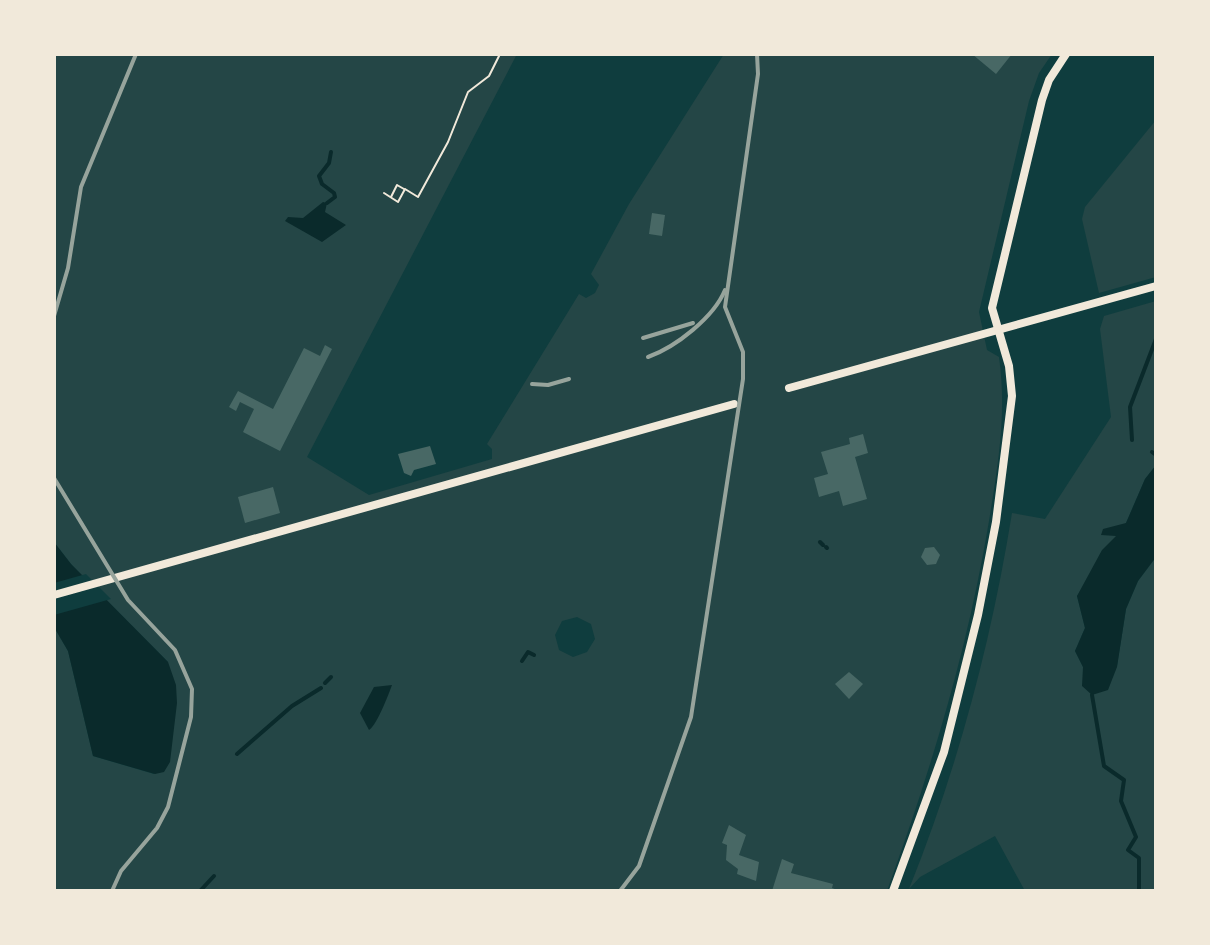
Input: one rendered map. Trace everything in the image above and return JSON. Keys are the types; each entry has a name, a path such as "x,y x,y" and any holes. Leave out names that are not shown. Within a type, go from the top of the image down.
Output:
{"street":[{"path":"893,891 944,752 978,615 996,522 1012,396 1009,366 992,308 1029,150 1049,80 1066,54"},
{"path":"789,388 1156,286"},
{"path":"54,595 734,404"}],"path":[{"path":"394,190 418,197 448,142 468,92 489,76 500,54"},
{"path":"391,197 397,185 403,193"},
{"path":"384,193 398,202 403,193"}],"shaded area":[{"path":"54,54 517,54 307,457 369,495 492,459 492,449 487,444 579,294 586,298 595,293 599,285 591,274 629,204 724,54 1052,54 1039,73 1029,101 979,312 987,350 999,357 1002,398 998,459 980,569 947,708 887,891 54,891 54,627 68,651 93,756 154,774 168,662 71,564 54,542","holes":["577,617 591,624 595,639 587,652 573,657 559,650 555,635 562,621"]},
{"path":"1156,120 1156,277 1099,293 1082,219 1085,207"},
{"path":"323,202 327,203 325,212 346,225 322,242 285,221 288,217 303,218"},
{"path":"1156,301 1156,465 1145,479 1126,523 1077,596 1085,628 1075,651 1083,667 1111,677 1117,666 1126,609 1138,581 1156,557 1156,891 1025,891 995,836 920,877 909,889 943,797 971,704 994,609 1012,513 1045,519 1111,417 1100,329 1104,316"},
{"path":"1156,465 1156,557 1138,581 1126,609 1117,667 1108,690 1092,695 1082,686 1083,667 1075,651 1085,628 1077,596 1102,550 1116,536 1101,535 1103,529 1126,523 1145,479"},
{"path":"54,542 71,564 168,662 176,685 177,703 170,762 164,772 155,774 93,756 68,651 54,627"},
{"path":"392,685 379,716 369,730 360,713 374,687"}],"pier":[{"path":"86,574 111,599 54,615 54,583"}],"building":[{"path":"972,54 1012,54 996,74"},
{"path":"652,213 665,215 662,236 649,234"},
{"path":"325,345 332,349 280,451 243,432 254,409 240,402 236,411 229,407 238,391 273,409 304,348 320,356"},
{"path":"863,434 868,453 855,457 867,499 843,506 839,491 819,497 814,478 828,474 821,452 850,444 849,438"},
{"path":"430,446 436,464 414,470 411,476 404,473 398,454"},
{"path":"273,487 280,513 245,523 238,497"},
{"path":"934,547 940,555 936,564 927,565 921,557 925,548"},
{"path":"849,672 863,684 849,699 835,684"},
{"path":"729,825 746,835 739,855 759,862 756,881 737,874 738,869 726,860 727,845 722,843"},
{"path":"782,859 794,864 791,873 833,884 832,888 840,891 772,891"}],"waterway":[{"path":"327,203 335,197 334,193 322,184 319,176 329,163 331,152"},
{"path":"1132,440 1130,407 1156,339"},
{"path":"1152,452 1156,455"},
{"path":"820,542 823,545"},
{"path":"522,661 528,652 534,655"},
{"path":"325,683 331,677"},
{"path":"237,754 292,706 321,688"},
{"path":"1092,695 1104,766 1124,780 1121,801 1136,837 1128,850 1139,858 1139,891"},
{"path":"200,891 214,876"}],"railway":[{"path":"54,316 68,268 81,187 136,54"},
{"path":"620,891 639,866 691,717 743,379 743,352 725,307 758,74 757,54"},
{"path":"648,357 693,330 725,290"},
{"path":"643,338 693,323"},
{"path":"532,384 548,385 569,379"},
{"path":"54,478 128,600 175,650 192,689 191,717 168,807 157,828 121,871 112,891"}]}
